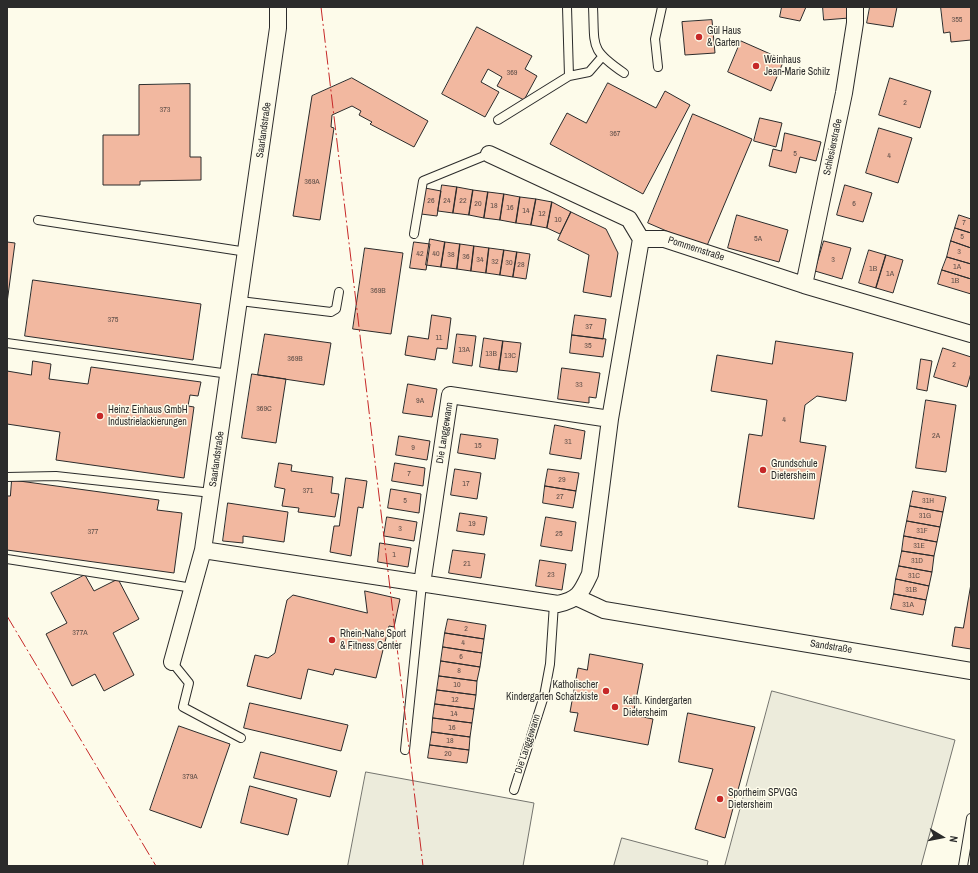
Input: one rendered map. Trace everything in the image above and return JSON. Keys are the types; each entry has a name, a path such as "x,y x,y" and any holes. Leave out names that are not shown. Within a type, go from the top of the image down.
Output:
{"street":[{"name":"Saarlandstraße","path":"172,662 203,550 240,301 278,28 278,7"},
{"name":"Schlesierstraße","path":"804,285 844,93 855,23 854,7"},
{"path":"203,550 554,604 571,601 582,592 590,574 610,419 641,239 629,220 489,154"},
{"name":"Pommernstraße","path":"641,239 664,239 804,285 971,334"},
{"name":"Die Langgewann","path":"422,584 450,395 610,419"},
{"name":"Sandstraße","path":"576,597 604,610 674,625 691,624 971,671"}],"lane":[{"path":"567,7 569,76"},
{"path":"593,7 595,45 602,57 624,73"},
{"path":"658,67 655,39 662,7"},
{"path":"498,120 569,76 589,72 602,57"},
{"path":"414,234 423,181 489,154"},
{"path":"38,220 247,252"},
{"path":"240,301 331,312 336,309 339,292"},
{"path":"7,343 229,374"},
{"path":"7,477 56,476 212,494"},
{"path":"7,559 193,588"},
{"name":"Die Langgewann","path":"405,750 422,584"},
{"name":"Die Langgewann","path":"514,790 544,696 550,664 554,604"},
{"path":"172,662 189,683 183,707 241,738"},
{"path":"963,866 971,818"}],"shaded area":[{"path":"772,691 955,740 921,866 725,866"},
{"path":"366,772 534,803 523,866 348,866"},
{"path":"622,838 708,861 707,866 614,866"}],"building":[{"path":"782,7 806,7 800,21 780,17"},
{"path":"823,7 848,7 849,18 824,20"},
{"path":"870,7 897,7 893,27 867,23"},
{"path":"941,7 971,7 971,40 951,42 950,32 944,33"},
{"name":"Gül Haus & Garten","path":"712,20 715,53 685,55 682,22"},
{"path":"477,27 532,56 525,69 537,76 524,100 497,86 502,77 488,69 481,82 499,92 485,117 442,94"},
{"name":"Weinhaus Jean-Marie Schilz","path":"741,41 784,60 771,91 728,72"},
{"path":"352,78 428,121 414,147 370,124 372,122 359,115 361,111 352,106 332,115 331,127 334,128 320,220 293,216 312,96"},
{"path":"890,78 931,91 920,128 879,115"},
{"path":"608,83 656,108 665,91 690,105 643,194 550,144 567,113 586,123"},
{"path":"190,84 190,157 201,157 201,180 140,181 140,185 103,185 103,135 139,135 139,85"},
{"path":"693,114 752,139 706,248 648,223"},
{"path":"760,118 782,123 776,147 754,141"},
{"path":"879,128 912,138 898,183 866,173"},
{"path":"785,133 821,142 816,161 800,157 796,173 769,166 773,149 781,151"},
{"path":"442,185 457,187 453,213 438,211"},
{"path":"845,185 872,193 863,222 837,215"},
{"path":"457,187 473,190 469,215 453,213"},
{"path":"425,188 441,191 437,216 421,214"},
{"path":"473,190 488,192 484,218 469,215"},
{"path":"488,192 504,194 500,220 484,218"},
{"path":"504,194 520,197 516,223 500,220"},
{"path":"520,197 536,199 531,225 516,223"},
{"path":"536,199 552,202 547,228 531,225"},
{"path":"552,202 571,212 560,234 547,228"},
{"path":"571,212 606,229 618,253 611,297 583,292 589,255 558,240"},
{"path":"737,215 788,230 779,262 728,248"},
{"path":"959,215 971,219 971,233 955,228"},
{"path":"955,228 971,233 971,248 951,241"},
{"path":"430,239 445,242 441,267 426,265"},
{"path":"824,241 851,248 842,279 815,271"},
{"path":"951,241 971,248 971,264 947,257"},
{"path":"7,242 15,243 7,303"},
{"path":"414,242 430,244 426,270 410,268"},
{"path":"445,242 460,244 457,269 441,267"},
{"path":"460,244 474,246 471,271 457,269"},
{"path":"474,246 489,248 486,273 471,271"},
{"path":"365,248 403,253 391,334 353,329"},
{"path":"489,248 504,250 500,275 486,273"},
{"path":"504,250 517,252 513,277 500,275"},
{"path":"869,250 886,255 876,288 859,283"},
{"path":"517,252 530,254 526,279 513,277"},
{"path":"886,255 903,260 893,293 876,288"},
{"path":"947,257 971,264 971,279 942,270"},
{"path":"942,270 971,279 971,294 938,284"},
{"path":"33,280 201,304 193,360 25,336"},
{"path":"432,315 451,318 447,349 437,348 435,360 405,355 408,336 428,339"},
{"path":"575,315 606,319 603,339 572,335"},
{"path":"265,334 331,343 324,385 258,375"},
{"path":"457,334 476,336 472,366 453,363"},
{"path":"572,335 606,339 603,357 570,353"},
{"path":"484,338 503,341 499,370 480,367"},
{"path":"503,341 521,343 517,372 499,370"},
{"path":"776,341 853,353 846,401 817,396 805,405 800,442 826,446 814,519 738,507 749,434 762,436 767,400 711,391 717,355 772,364"},
{"path":"943,348 971,357 971,373 967,387 934,377"},
{"path":"921,359 932,361 927,391 917,389"},
{"name":"Heinz Einhaus GmbH Industrielackierungen","path":"33,361 51,364 49,379 88,384 91,367 201,382 198,396 190,395 188,406 194,407 184,478 56,460 60,432 7,424 7,371 31,375"},
{"path":"562,368 600,373 596,398 589,397 589,403 558,399"},
{"path":"252,374 286,379 276,443 242,438"},
{"path":"408,384 437,389 432,417 403,413"},
{"path":"926,400 956,405 946,472 916,468"},
{"path":"555,425 585,431 581,459 550,454"},
{"path":"461,434 498,439 495,459 458,453"},
{"path":"399,436 430,441 427,460 396,455"},
{"path":"279,463 292,465 291,471 333,477 331,493 339,494 335,517 298,512 299,508 282,506 285,489 275,487"},
{"path":"395,463 425,468 423,486 392,481"},
{"path":"455,469 481,473 477,499 451,495"},
{"path":"548,469 579,473 576,491 545,486"},
{"path":"346,478 367,481 363,508 358,507 351,556 330,552 334,526 339,526"},
{"path":"12,480 159,500 157,510 182,513 174,573 7,550 7,496 10,496"},
{"path":"545,486 576,491 573,508 543,503"},
{"path":"391,489 421,494 419,513 388,508"},
{"path":"913,491 946,497 943,512 910,506"},
{"path":"228,503 288,512 284,542 243,536 243,543 223,541"},
{"path":"910,506 943,512 940,527 907,521"},
{"path":"460,513 487,517 484,535 457,531"},
{"path":"387,517 417,522 414,541 384,536"},
{"path":"546,517 576,522 572,551 541,546"},
{"path":"907,521 940,527 937,542 904,536"},
{"path":"904,536 937,542 934,556 902,551"},
{"path":"380,543 411,548 408,567 378,562"},
{"path":"453,550 485,554 481,578 449,573"},
{"path":"902,551 934,556 932,572 899,566"},
{"path":"540,560 566,564 562,590 536,586"},
{"path":"899,566 932,572 929,586 896,579"},
{"path":"85,575 94,591 118,579 139,619 113,633 134,675 104,691 95,674 72,686 46,634 67,623 51,593"},
{"path":"896,579 929,586 926,600 894,594"},
{"path":"971,584 971,649 952,646 955,627 963,628"},
{"name":"Rhein-Nahe Sport & Fitness Center","path":"365,591 400,599 394,627 389,626 376,678 335,669 333,675 308,669 301,699 247,686 255,655 268,658 275,653 287,600 293,595 367,613"},
{"path":"894,594 926,600 923,615 891,609"},
{"path":"448,619 486,625 484,639 445,633"},
{"path":"445,633 484,639 482,653 443,647"},
{"path":"443,647 482,653 480,667 441,661"},
{"name":"Katholischer Kindergarten Schatzkiste","path":"590,654 643,664 633,715 653,719 648,745 574,731 578,713 570,712 578,668 587,670"},
{"path":"441,661 480,667 477,681 439,676"},
{"path":"439,676 477,681 476,695 437,690"},
{"path":"437,690 476,695 474,709 435,704"},
{"path":"250,703 348,725 341,751 244,728"},
{"path":"435,704 474,709 472,723 433,718"},
{"name":"Sportheim SPVGG Dietersheim","path":"688,713 755,727 725,838 695,829 713,769 679,762"},
{"path":"433,718 472,723 470,737 432,732"},
{"path":"179,726 230,744 201,828 150,810"},
{"path":"432,732 470,737 469,750 430,745"},
{"path":"430,745 469,750 467,763 428,758"},
{"path":"261,752 337,771 330,797 254,778"},
{"path":"250,786 297,799 288,835 241,823"}],"power":[{"path":"321,7 423,866"},
{"path":"7,616 156,866"}],"place":[{"name":"Gül Haus & Garten","path":"699,37"},
{"name":"Weinhaus Jean-Marie Schilz","path":"756,66"},
{"name":"Heinz Einhaus GmbH Industrielackierungen","path":"100,416"},
{"name":"Grundschule Dietersheim","path":"763,470"},
{"name":"Rhein-Nahe Sport & Fitness Center","path":"332,640"},
{"name":"Katholischer Kindergarten Schatzkiste","path":"606,691"},
{"name":"Kath. Kindergarten Dietersheim","path":"615,707"},
{"name":"Sportheim SPVGG Dietersheim","path":"720,799"}]}
